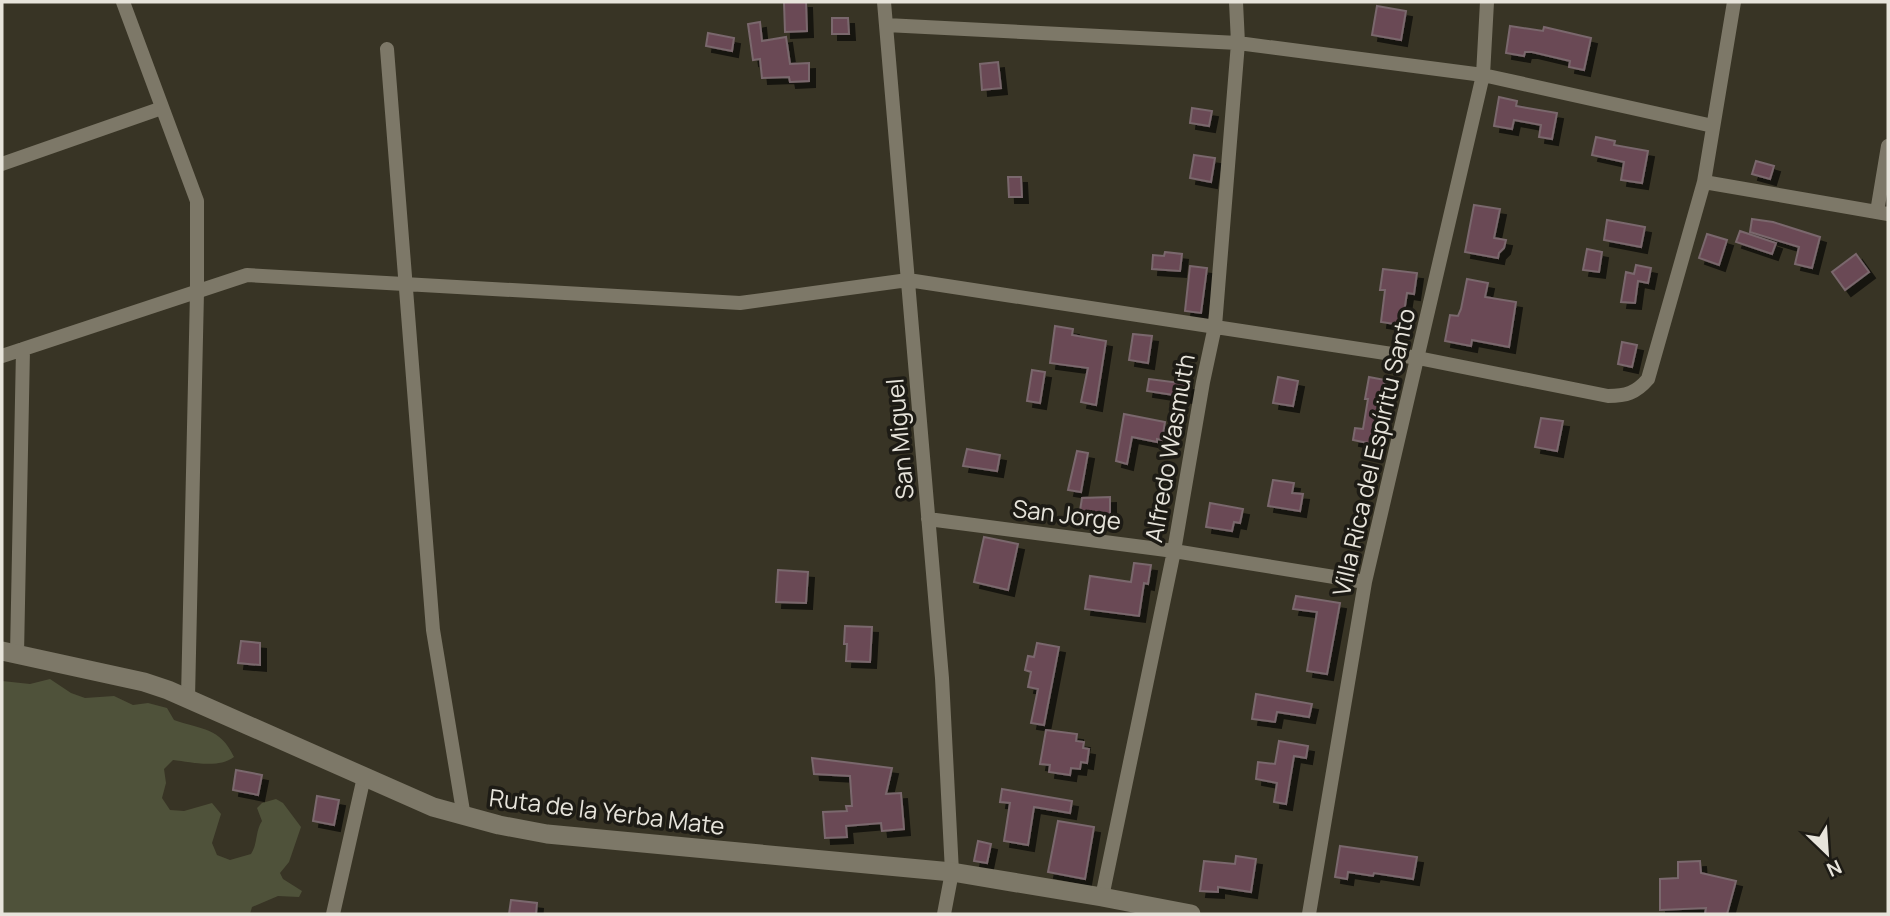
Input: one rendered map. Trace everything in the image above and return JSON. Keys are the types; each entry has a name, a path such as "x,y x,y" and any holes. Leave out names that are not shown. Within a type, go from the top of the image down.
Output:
{"main road":[{"name":"Ruta de la Yerba Mate","path":"9,653 144,682 188,698 433,807 464,817 547,834 952,872 1191,914"}],"street":[{"path":"123,2 197,201 188,698"},
{"name":"San Miguel","path":"884,2 942,678 952,872 944,914"},
{"name":"Alfredo Wasmuth","path":"1101,897 1174,551 1215,326 1238,43 1236,2"},
{"name":"Villa Rica del Espíritu Santo","path":"1309,914 1365,582 1483,75 1487,2"},
{"path":"2,356 247,275 740,303 908,280 1418,358 1608,396 1624,396 1638,390 1648,379 1704,182 1734,2"},
{"path":"886,25 1238,43 1483,75 1713,126"},
{"path":"387,49 433,630 464,817"},
{"path":"2,164 162,108"},
{"path":"1704,182 1883,213 1888,146"},
{"path":"9,653 23,349"},
{"name":"San Jorge","path":"928,519 1174,551 1365,582"},
{"path":"333,914 365,777"}],"green space":[{"path":"50,679 71,693 85,698 114,696 133,705 148,703 167,708 174,720 209,731 223,740 234,757 228,761 212,764 173,760 164,769 166,783 162,798 170,810 184,811 212,803 221,814 212,843 217,855 230,860 251,854 262,821 257,808 262,803 276,799 283,803 301,827 289,862 280,873 283,879 302,891 299,897 278,896 252,907 250,914 2,914 2,681 30,684"}],"building":[{"path":"784,2 806,2 807,31 785,32"},
{"path":"1377,6 1406,11 1401,40 1372,35"},
{"path":"832,18 848,18 849,34 832,34"},
{"path":"760,22 762,41 786,37 790,64 809,63 809,81 790,82 789,77 762,78 760,59 753,60 748,24"},
{"path":"1510,26 1543,31 1544,27 1591,38 1584,70 1569,67 1570,61 1532,52 1525,52 1524,56 1506,53"},
{"path":"708,33 734,38 732,51 706,46"},
{"path":"998,62 1001,88 982,90 980,64"},
{"path":"1499,97 1517,101 1516,106 1557,113 1552,139 1539,137 1541,125 1514,120 1512,129 1494,126"},
{"path":"1192,108 1212,111 1209,126 1190,123"},
{"path":"1596,137 1615,141 1614,145 1648,151 1642,183 1621,180 1624,162 1592,155"},
{"path":"1194,155 1215,158 1211,182 1190,178"},
{"path":"1756,161 1774,166 1770,179 1752,174"},
{"path":"1008,177 1021,177 1022,197 1009,197"},
{"path":"1474,205 1500,209 1494,238 1506,240 1498,258 1465,252"},
{"path":"1752,219 1773,222 1820,237 1812,268 1795,264 1799,247 1750,232"},
{"path":"1607,220 1645,227 1641,247 1604,240"},
{"path":"1740,231 1776,243 1772,254 1736,242"},
{"path":"1707,234 1727,240 1719,265 1699,258"},
{"path":"1587,249 1602,252 1599,272 1583,270"},
{"path":"1165,252 1182,254 1180,271 1152,269 1153,255 1164,256"},
{"path":"1856,254 1869,272 1845,290 1832,272"},
{"path":"1636,265 1651,268 1648,283 1638,281 1635,303 1621,302 1626,272 1634,274"},
{"path":"1190,266 1207,268 1201,313 1185,311"},
{"path":"1383,269 1417,273 1414,294 1407,293 1402,325 1381,322 1385,290 1380,290"},
{"path":"1467,279 1488,283 1485,297 1516,302 1509,347 1472,340 1471,346 1445,341 1450,315 1458,316 1461,309"},
{"path":"1055,326 1073,329 1072,335 1106,341 1096,405 1081,402 1088,368 1050,363"},
{"path":"1133,334 1152,336 1148,363 1129,360"},
{"path":"1622,342 1637,345 1632,367 1618,364"},
{"path":"1032,370 1045,372 1040,403 1027,401"},
{"path":"1278,377 1298,381 1293,406 1273,403"},
{"path":"1369,377 1385,380 1373,444 1353,440 1355,428 1363,429"},
{"path":"1149,379 1188,384 1187,397 1147,391"},
{"path":"1124,414 1165,422 1162,440 1157,439 1157,442 1132,437 1127,464 1116,461"},
{"path":"1541,418 1563,421 1557,451 1535,447"},
{"path":"967,449 1000,455 997,471 963,466"},
{"path":"1077,451 1088,453 1081,492 1068,490"},
{"path":"1273,480 1294,483 1292,493 1303,494 1300,511 1268,506"},
{"path":"1110,497 1110,517 1079,517 1082,498"},
{"path":"1210,503 1243,509 1240,523 1234,522 1232,531 1206,527"},
{"path":"984,537 1018,544 1008,590 974,582"},
{"path":"1134,563 1151,565 1148,584 1144,583 1139,616 1085,609 1090,576 1131,582"},
{"path":"778,570 808,572 806,603 776,602"},
{"path":"1296,596 1340,603 1327,674 1307,671 1317,612 1293,609"},
{"path":"845,626 872,627 870,662 846,661"},
{"path":"241,641 260,643 260,665 238,663"},
{"path":"1037,643 1059,647 1044,725 1031,723 1038,689 1028,687 1031,672 1025,670 1028,656 1034,657"},
{"path":"1256,694 1312,704 1309,717 1277,712 1275,722 1252,719"},
{"path":"1046,730 1077,734 1076,741 1084,742 1083,748 1089,749 1087,763 1081,762 1080,769 1071,768 1070,775 1049,772 1050,765 1040,764"},
{"path":"1279,741 1308,746 1306,758 1294,756 1286,804 1274,802 1277,783 1256,779 1258,762 1275,764"},
{"path":"812,758 892,768 886,794 901,793 904,829 882,831 881,823 846,826 847,837 825,838 823,812 847,811 846,806 852,806 850,776 814,774"},
{"path":"236,770 262,775 258,795 233,790"},
{"path":"1002,789 1072,801 1070,813 1034,807 1028,845 1004,841 1010,803 1000,802"},
{"path":"317,796 339,800 334,825 313,821"},
{"path":"1058,821 1094,827 1085,879 1048,872"},
{"path":"978,841 991,844 987,863 974,861"},
{"path":"1340,846 1417,857 1413,879 1348,872 1347,879 1335,877"},
{"path":"1236,856 1256,859 1251,892 1218,887 1218,892 1200,891 1204,861 1235,864"},
{"path":"1700,861 1701,873 1736,881 1727,914 1705,914 1706,908 1660,910 1660,879 1678,878 1678,862"},
{"path":"511,900 537,903 536,914 509,914"}]}
